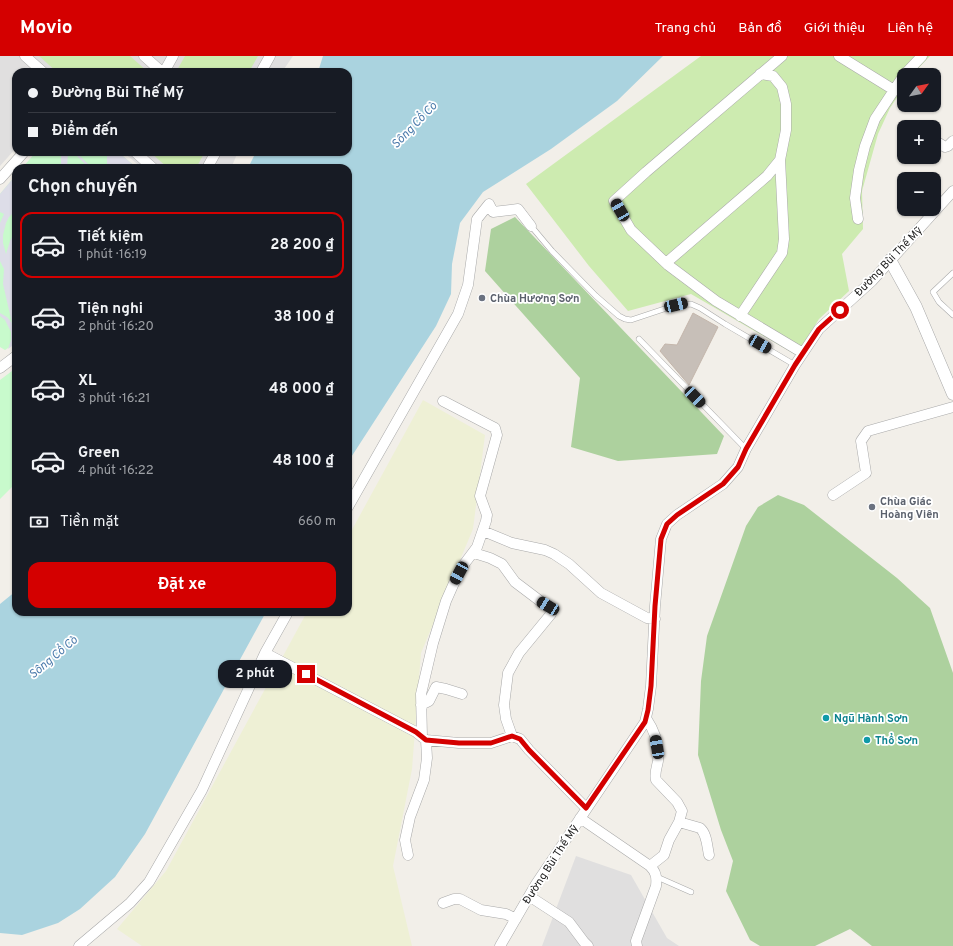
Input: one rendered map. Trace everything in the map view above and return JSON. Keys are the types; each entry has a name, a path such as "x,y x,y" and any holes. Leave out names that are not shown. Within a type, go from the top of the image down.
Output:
{"street":[{"path":"25,56 38,68"},
{"path":"144,56 158,68"},
{"path":"166,68 173,56"},
{"path":"263,68 270,56"},
{"path":"782,56 614,201 631,230 666,263 716,301 803,353"},
{"path":"839,56 894,90"},
{"path":"911,68 922,56"},
{"path":"740,316 782,254 784,239 780,160 786,130 786,104 782,87 773,76 760,74"},
{"path":"858,219 855,198 859,170 865,146 875,119 897,86"},
{"path":"941,144 945,147 953,141"},
{"path":"13,164 20,156"},
{"path":"140,156 148,164"},
{"path":"666,263 767,176 780,160"},
{"path":"0,179 12,166"},
{"name":"Đường Bùi Thế Mỹ","path":"500,946 529,896 586,808 645,722 651,686 661,539 667,524 677,515 723,484 738,467 746,449 795,365 819,329 872,281 953,190"},
{"path":"352,500 458,314 468,285 477,219 489,204 492,212 518,209 531,226"},
{"path":"890,260 916,306 953,394"},
{"path":"2,364 12,358"},
{"path":"408,855 405,840 410,817 424,780 427,758 424,739 421,694 433,643 446,601 459,573 474,553 483,531 487,514 480,496 497,432 494,428 482,421 443,401"},
{"path":"833,495 866,474 861,441 868,431 953,407"},
{"path":"483,531 512,543 545,550 554,554 570,564 601,592 647,618 655,619"},
{"path":"474,553 502,564 515,582 552,610 551,614 519,653 508,673 504,705 512,736"},
{"path":"79,946 130,903 149,882 202,790 265,653 286,616"},
{"path":"265,653 416,732 424,739 491,743 512,736 520,739 586,808"},
{"path":"421,705 429,701 436,688 446,689 462,694"},
{"path":"646,718 652,726 656,737 658,757 654,776 658,784 681,807 682,814 669,840 664,855 650,866"},
{"path":"580,818 650,866 657,876 656,886 636,941 637,946"},
{"path":"679,822 703,830 709,855"},
{"path":"529,896 569,922 588,946"},
{"path":"443,903 454,899 460,899 481,910 506,914 516,919"}],"lane":[{"path":"531,226 552,251 609,308 625,319 631,320 640,318 680,304 691,304 795,365"},
{"path":"952,312 939,302 933,292 953,273"},
{"path":"639,339 746,449"},
{"path":"657,876 691,892"}],"shaded area":[{"path":"0,56 293,56 285,68 12,68 12,152 0,166"},
{"path":"61,156 68,156 67,164 61,164"},
{"path":"77,156 80,156 88,164 85,164"},
{"path":"107,156 123,156 132,164 107,164"},
{"path":"128,156 236,156 233,164 137,164"},
{"path":"12,180 12,214 6,223 3,243 6,254 12,237 12,323 3,284 4,269 0,261 0,223 4,214 0,212 0,194"},
{"path":"0,313 7,317 12,323 12,346 8,349 11,340 11,332 5,320 0,316"},
{"path":"576,856 631,875 667,938 679,946 542,946"}],"green space":[{"path":"39,56 130,56 144,68 52,68"},
{"path":"185,56 258,56 251,68 178,68"},
{"path":"701,56 930,56 919,68 897,68 897,98 890,108 878,134 862,191 863,229 842,254 849,291 819,319 796,355 691,294 628,311 589,266 526,184"},
{"path":"32,156 123,156 132,164 26,164"},
{"path":"154,156 203,156 198,164 164,164"},
{"path":"12,180 12,346 5,350 0,347 0,194"},
{"path":"515,217 724,436 717,454 618,461 571,447 580,378 485,271 491,229"},
{"path":"12,371 12,487 0,499 0,380"},
{"path":"423,400 485,435 473,529 421,653 412,769 393,866 412,946 142,946 117,929 166,871 305,616 352,616 352,530"},
{"name":"Ngũ Hành Sơn","path":"778,495 804,505 897,578 930,608 953,673 953,946 872,946 850,929 815,946 760,946 750,940 726,891 733,861 721,830 698,755 701,681 707,636 746,526 758,507"}],"water":[{"name":"Sông Cổ Cò","path":"323,56 663,56 617,101 551,149 483,192 460,223 452,264 451,294 436,326 352,456 352,164 250,164 254,156 352,156 352,68 319,68"},
{"name":"Sông Cổ Cò","path":"12,594 12,616 264,616 145,834 115,877 80,909 58,923 22,935 0,933 0,604"}],"building":[{"path":"693,313 718,327 689,385 660,351 665,344 677,345"}],"place":[{"name":"Chùa Hương Sơn","path":"482,298"},
{"name":"Chùa Giác Hoàng Viên","path":"872,507"},
{"name":"Ngũ Hành Sơn","path":"826,718"},
{"name":"Thổ Sơn","path":"867,740"}],"route":[{"path":"306,674 416,732 426,740 459,743 491,743 512,736 520,739 586,808 645,722 651,686 655,606 661,539 667,524 677,515 723,484 738,467 746,449 795,365 819,329 840,310"}]}
